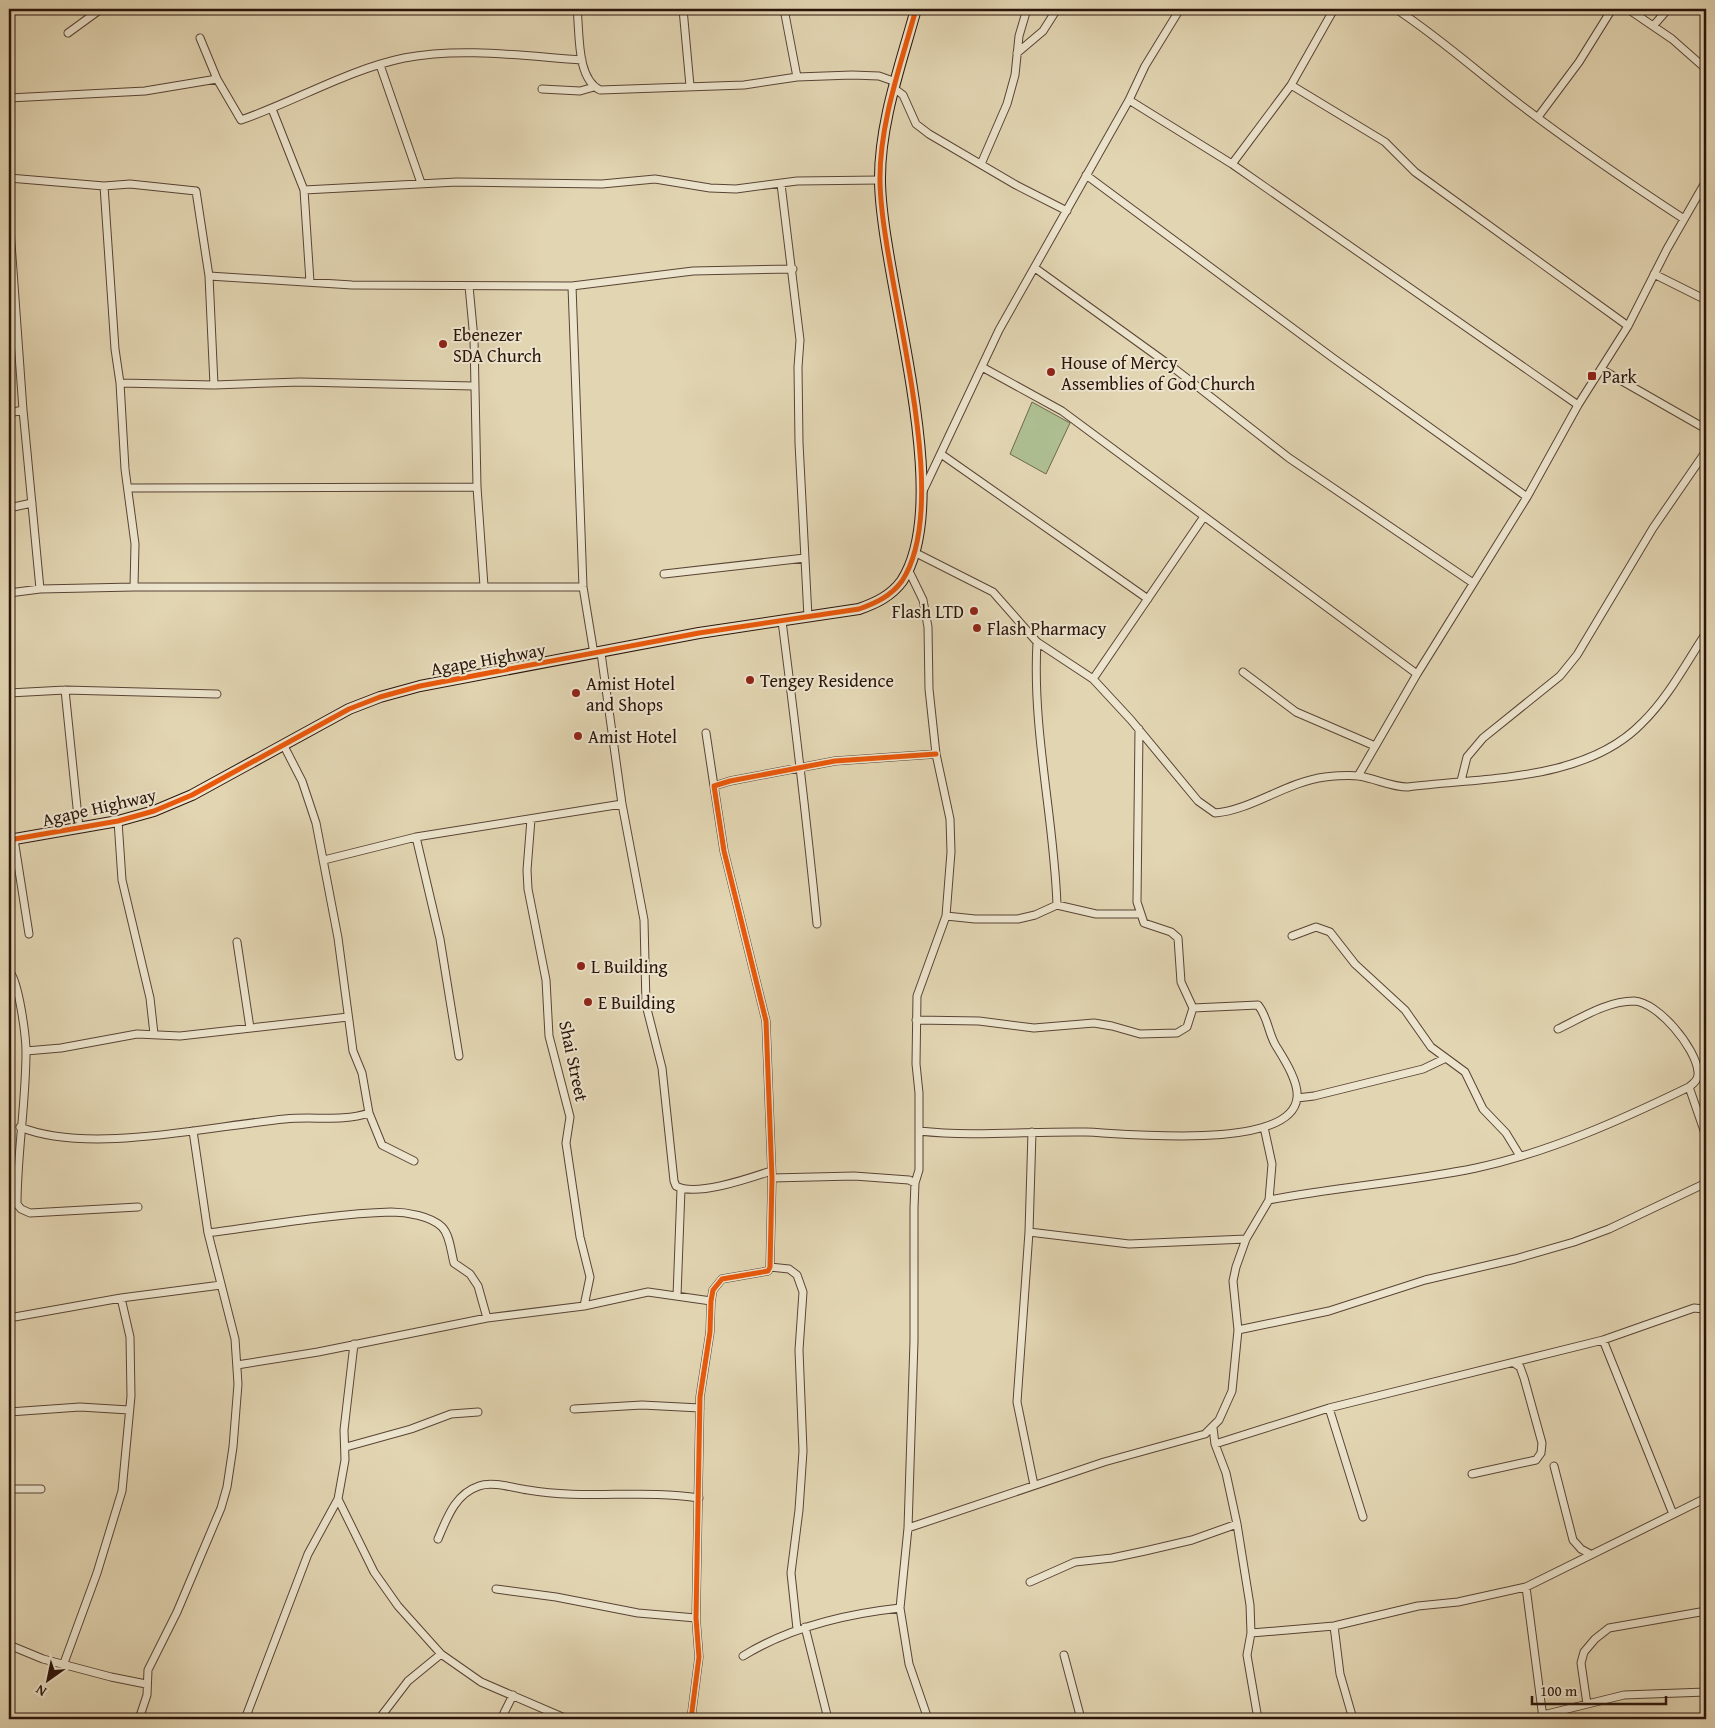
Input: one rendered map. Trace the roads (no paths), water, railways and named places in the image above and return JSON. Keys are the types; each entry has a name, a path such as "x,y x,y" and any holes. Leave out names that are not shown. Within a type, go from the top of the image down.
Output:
{"street":[{"path":"68,33 101,9"},
{"path":"577,9 585,76 594,86 607,90 754,84 797,77 879,76 896,86 903,95 916,124 929,134 1067,211"},
{"path":"683,9 690,86"},
{"path":"784,9 797,77"},
{"name":"Agape Highway","path":"12,839 118,821 170,804 284,746 322,723 380,697 462,677 699,633 859,609 874,604 894,591 908,569 914,552 921,495 920,452 883,224 880,180 886,128 916,9"},
{"path":"981,164 1007,104 1015,75 1019,36 1027,9"},
{"path":"1017,53 1044,31 1057,9"},
{"path":"921,495 1013,304 1129,100 1145,66 1180,9"},
{"path":"1232,164 1291,85 1334,9"},
{"path":"1396,9 1615,174 1684,219"},
{"path":"1538,117 1579,62 1612,9"},
{"path":"1628,9 1654,25 1706,69"},
{"path":"1654,25 1668,9"},
{"path":"200,38 217,79 241,120 272,109 305,93 380,65 435,54 460,53 582,60"},
{"path":"380,65 421,183"},
{"path":"9,98 145,91 217,79"},
{"path":"1291,85 1384,142 1423,178 1628,326"},
{"path":"542,89 580,91 594,86"},
{"path":"1129,100 1232,164 1578,405"},
{"path":"272,109 304,190 310,282"},
{"path":"1086,175 1333,358 1527,497"},
{"path":"9,178 104,186 130,184 196,191 209,276 214,385"},
{"path":"304,190 421,183 602,184 655,179 710,188 736,189 797,181 880,180"},
{"path":"1358,776 1417,674 1527,497 1578,405 1628,326 1654,274 1706,181"},
{"path":"781,184 793,269 800,340 798,367 799,443 808,617"},
{"path":"104,186 125,469 136,564 134,587"},
{"path":"9,216 11,309 23,410 40,589"},
{"path":"1035,268 1175,368 1289,458 1474,583"},
{"path":"209,276 352,286 572,286 693,271 793,269"},
{"path":"1654,274 1706,300"},
{"path":"469,286 474,339 473,386 477,488 484,586"},
{"path":"572,286 583,587 598,653 613,703 622,804 644,920 646,1005 662,1068 674,1181 681,1189 676,1296"},
{"path":"982,367 1062,411 1203,518 1417,674"},
{"path":"1601,369 1706,429"},
{"path":"120,383 214,385 300,382 473,386"},
{"path":"9,413 23,410"},
{"path":"1461,781 1467,757 1483,738 1560,676 1577,655 1653,528 1706,451"},
{"path":"941,454 1148,599"},
{"path":"128,488 477,488"},
{"path":"9,508 32,503"},
{"path":"1093,679 1203,518"},
{"path":"914,552 993,592 1037,642 1093,679 1139,729 1198,802 1215,812 1232,809 1300,783 1324,777 1358,776 1393,786 1520,775 1558,768 1613,747 1626,738 1654,710 1706,633"},
{"path":"664,574 805,558"},
{"path":"908,569 923,600 928,627 929,682 936,754 950,819 951,852 946,916 917,996 919,1170 915,1183 914,1341 908,1528 900,1608 909,1664 928,1719"},
{"path":"9,593 40,589 134,587 583,587"},
{"path":"782,621 795,736 801,767 817,924"},
{"path":"1037,642 1038,729 1056,868 1057,905"},
{"path":"1243,672 1296,712 1375,746"},
{"path":"9,693 66,690 217,694"},
{"path":"66,690 79,827"},
{"path":"916,1020 979,1021 1034,1028 1094,1024 1112,1026 1140,1034 1177,1033 1187,1027 1193,1008 1181,982 1178,938 1171,932 1144,922 1140,914 1136,891 1139,729"},
{"path":"691,1719 699,1657 696,1618 700,1408 710,1332 710,1301 713,1290 722,1279 766,1273 770,1266 772,1175 766,1021 724,851 706,733"},
{"path":"284,746 311,802 324,860 353,1051 362,1073 368,1113 382,1145 414,1162"},
{"path":"714,786 730,781 835,760 936,754"},
{"path":"324,860 416,837 622,804"},
{"name":"Shai Street","path":"531,819 527,870 528,889 546,980 549,1036 570,1117 566,1143 580,1237 590,1277 584,1306"},
{"path":"118,821 122,880 150,998 154,1034"},
{"path":"416,837 440,938 459,1056"},
{"path":"12,839 29,934"},
{"path":"946,916 975,919 1018,919 1057,905 1096,914 1140,914"},
{"path":"1292,936 1316,927 1330,932 1355,964 1396,1000 1431,1047 1444,1059 1464,1072 1483,1109 1506,1133 1520,1156"},
{"path":"237,942 250,1028"},
{"path":"9,972 16,984 19,995 26,1051 20,1127 17,1204 21,1209 30,1212 138,1207"},
{"path":"1269,1200 1343,1187 1407,1180 1476,1168 1520,1156 1604,1126 1689,1088 1697,1078 1698,1072 1693,1055 1684,1040 1654,1008 1644,1003 1634,1001 1610,1005 1558,1029"},
{"path":"919,1131 945,1134 1103,1132 1198,1137 1264,1127 1286,1115 1295,1104 1297,1098 1288,1069 1274,1042 1263,1010 1258,1005 1193,1008"},
{"path":"26,1051 61,1048 137,1034 180,1036 348,1017"},
{"path":"1297,1098 1314,1096 1424,1069 1444,1059"},
{"path":"1689,1088 1706,1136"},
{"path":"20,1127 40,1134 68,1138 125,1136 193,1131 287,1119 357,1117 368,1113"},
{"path":"908,1528 1104,1462 1205,1434 1213,1428 1232,1391 1238,1330 1233,1281 1246,1239 1269,1200 1272,1164 1264,1127"},
{"path":"139,1719 147,1695 148,1670 200,1560 223,1501 233,1447 238,1364 235,1339 208,1233 193,1131"},
{"path":"1032,1132 1029,1232 1017,1402 1034,1485"},
{"path":"681,1189 716,1186 772,1175 854,1176 909,1180 915,1183"},
{"path":"1238,1330 1329,1311 1425,1280 1514,1259 1574,1242 1610,1229 1706,1182"},
{"path":"208,1233 297,1221 393,1212 434,1220 446,1232 454,1263 470,1274 478,1286 487,1318"},
{"path":"1029,1232 1129,1244 1246,1239"},
{"path":"770,1266 790,1269 797,1275 804,1292 799,1350 803,1444 799,1510 791,1573 797,1629"},
{"path":"9,1318 121,1298 221,1285"},
{"path":"238,1364 487,1318 584,1306 648,1292 710,1301"},
{"path":"64,1663 98,1573 122,1491 129,1410 130,1337 121,1298"},
{"path":"1215,1444 1329,1408 1603,1340 1694,1308 1704,1309 1706,1312"},
{"path":"1603,1340 1673,1514"},
{"path":"245,1719 305,1561 338,1499 346,1447 344,1430 354,1344"},
{"path":"1472,1474 1536,1460 1541,1453 1542,1443 1524,1378 1520,1368 1514,1362"},
{"path":"574,1409 642,1405 700,1408"},
{"path":"9,1412 80,1407 129,1410"},
{"path":"1329,1408 1363,1518"},
{"path":"346,1447 411,1429 451,1414 478,1412"},
{"path":"1213,1428 1215,1444 1226,1473 1237,1524 1250,1605 1251,1633 1247,1655 1258,1719"},
{"path":"1554,1466 1573,1540 1581,1549 1590,1554"},
{"path":"438,1539 456,1503 467,1493 483,1485 566,1495 659,1494 699,1498"},
{"path":"9,1490 41,1489"},
{"path":"1251,1633 1334,1626 1418,1606 1458,1602 1526,1587 1562,1571 1590,1554 1610,1547 1706,1498"},
{"path":"338,1499 374,1572 398,1606 441,1654 481,1682 513,1694 567,1719"},
{"path":"1030,1582 1075,1562 1145,1551 1192,1540 1237,1524"},
{"path":"1526,1587 1543,1717 1624,1695 1706,1692"},
{"path":"496,1589 556,1597 638,1613 696,1618"},
{"path":"742,1656 797,1629 875,1611 900,1608"},
{"path":"1586,1704 1581,1663 1584,1652 1594,1639 1609,1628 1706,1611"},
{"path":"1334,1626 1340,1674 1353,1719"},
{"path":"805,1627 828,1719"},
{"path":"9,1644 43,1659 146,1684"},
{"path":"379,1719 408,1681 441,1654"},
{"path":"1064,1655 1081,1719"},
{"path":"500,1719 513,1694"}],"place":[{"name":"Ebenezer SDA Church","path":"443,344"},
{"name":"House of Mercy Assemblies of God Church","path":"1051,372"},
{"name":"Park","path":"1592,376"},
{"name":"Flash LTD","path":"974,611"},
{"name":"Flash Pharmacy","path":"977,628"},
{"name":"Tengey Residence","path":"750,680"},
{"name":"Amist Hotel and Shops","path":"576,693"},
{"name":"Amist Hotel","path":"578,736"},
{"name":"L Building","path":"581,966"},
{"name":"E Building","path":"588,1002"}]}
